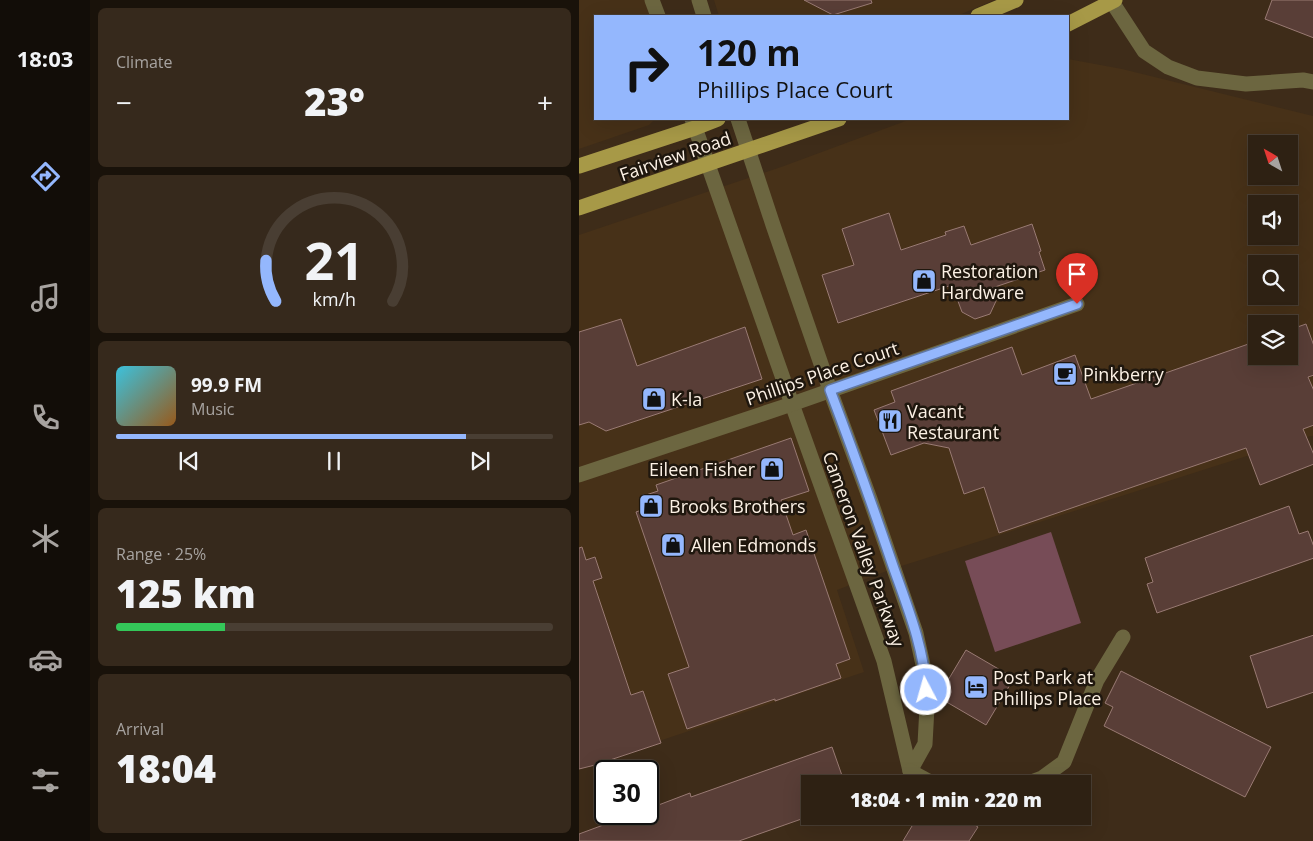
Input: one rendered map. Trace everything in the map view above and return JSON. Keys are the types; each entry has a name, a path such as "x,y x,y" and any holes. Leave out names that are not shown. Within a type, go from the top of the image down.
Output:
{"main road":[{"path":"980,15 1016,0"},
{"path":"1069,23 1113,1"},
{"name":"Fairview Road","path":"579,166 694,123 713,120"},
{"name":"Fairview Road","path":"579,208 836,120"}],"street":[{"path":"652,0 658,15"},
{"path":"699,0 704,15"},
{"path":"1113,1 1144,51 1168,67 1197,78 1246,84 1303,80 1313,82"},
{"name":"Cameron Valley Parkway","path":"738,120 830,390 913,624 925,674 927,708 925,744 909,771"},
{"name":"Cameron Valley Parkway","path":"694,123 884,661 909,771"},
{"name":"Phillips Place Court","path":"579,475 792,404 1077,304"},
{"path":"1046,775 1064,762 1097,680 1123,637"},
{"path":"909,771 917,775"}],"shaded area":[{"path":"579,0 645,0 651,15 594,15 594,120 654,120 649,125 579,149"},
{"path":"714,0 994,0 959,15 719,15"},
{"path":"1069,59 1122,69 1313,116 1313,436 892,569 837,590 864,672 603,760 594,760 594,763 579,768 579,235 784,166 908,120 1069,120"},
{"path":"1051,532 1081,623 995,652 965,561"}],"building":[{"path":"804,0 871,0 872,3 833,15"},
{"path":"1272,0 1314,0 1314,38 1265,19"},
{"path":"889,213 901,250 946,235 945,232 964,226 971,245 1032,224 1045,270 992,288 996,301 990,314 975,319 962,312 952,285 838,323 822,275 854,265 842,229"},
{"path":"621,319 637,366 745,327 762,379 606,431 589,422 579,425 579,332"},
{"path":"1306,324 1314,346 1314,375 1308,377 1314,391 1314,425 1303,429 1314,455 1314,464 1260,485 1246,448 999,533 984,487 964,494 949,448 924,443 891,455 874,410 895,402 891,391 1012,347 1022,375 1075,355 1091,399 1248,344 1248,365 1298,365 1298,327"},
{"path":"791,438 809,491 781,500 793,535 806,530 850,659 836,664 841,678 687,729 668,674 689,667 636,512 650,507 646,495 658,491 656,485"},
{"path":"1289,506 1299,534 1308,531 1314,547 1314,558 1157,613 1147,584 1153,582 1145,558"},
{"path":"582,547 586,560 595,557 602,578 593,581 631,695 643,691 661,743 610,760 594,760 594,765 579,769 579,548"},
{"path":"1314,635 1314,692 1267,708 1250,656"},
{"name":"Post Park at Phillips Place","path":"966,650 1014,678 986,725 938,697"},
{"path":"1121,671 1271,747 1245,797 1104,726 1113,707 1105,703"},
{"path":"832,747 842,775 801,775 801,819 739,841 579,841 579,834 603,825 659,825 659,805 690,793 691,797"},
{"path":"913,825 975,825 978,827 969,841 903,841"}],"place":[{"name":"Restoration Hardware","path":"924,281"},
{"name":"Pinkberry","path":"1065,374"},
{"name":"K-la","path":"654,399"},
{"name":"Vacant Restaurant","path":"890,421"},
{"name":"Eileen Fisher","path":"772,469"},
{"name":"Brooks Brothers","path":"651,506"},
{"name":"Allen Edmonds","path":"673,545"},
{"name":"Post Park at Phillips Place","path":"976,687"}],"route":[{"path":"926,690 925,674 916,633 830,390 1077,304"}]}
